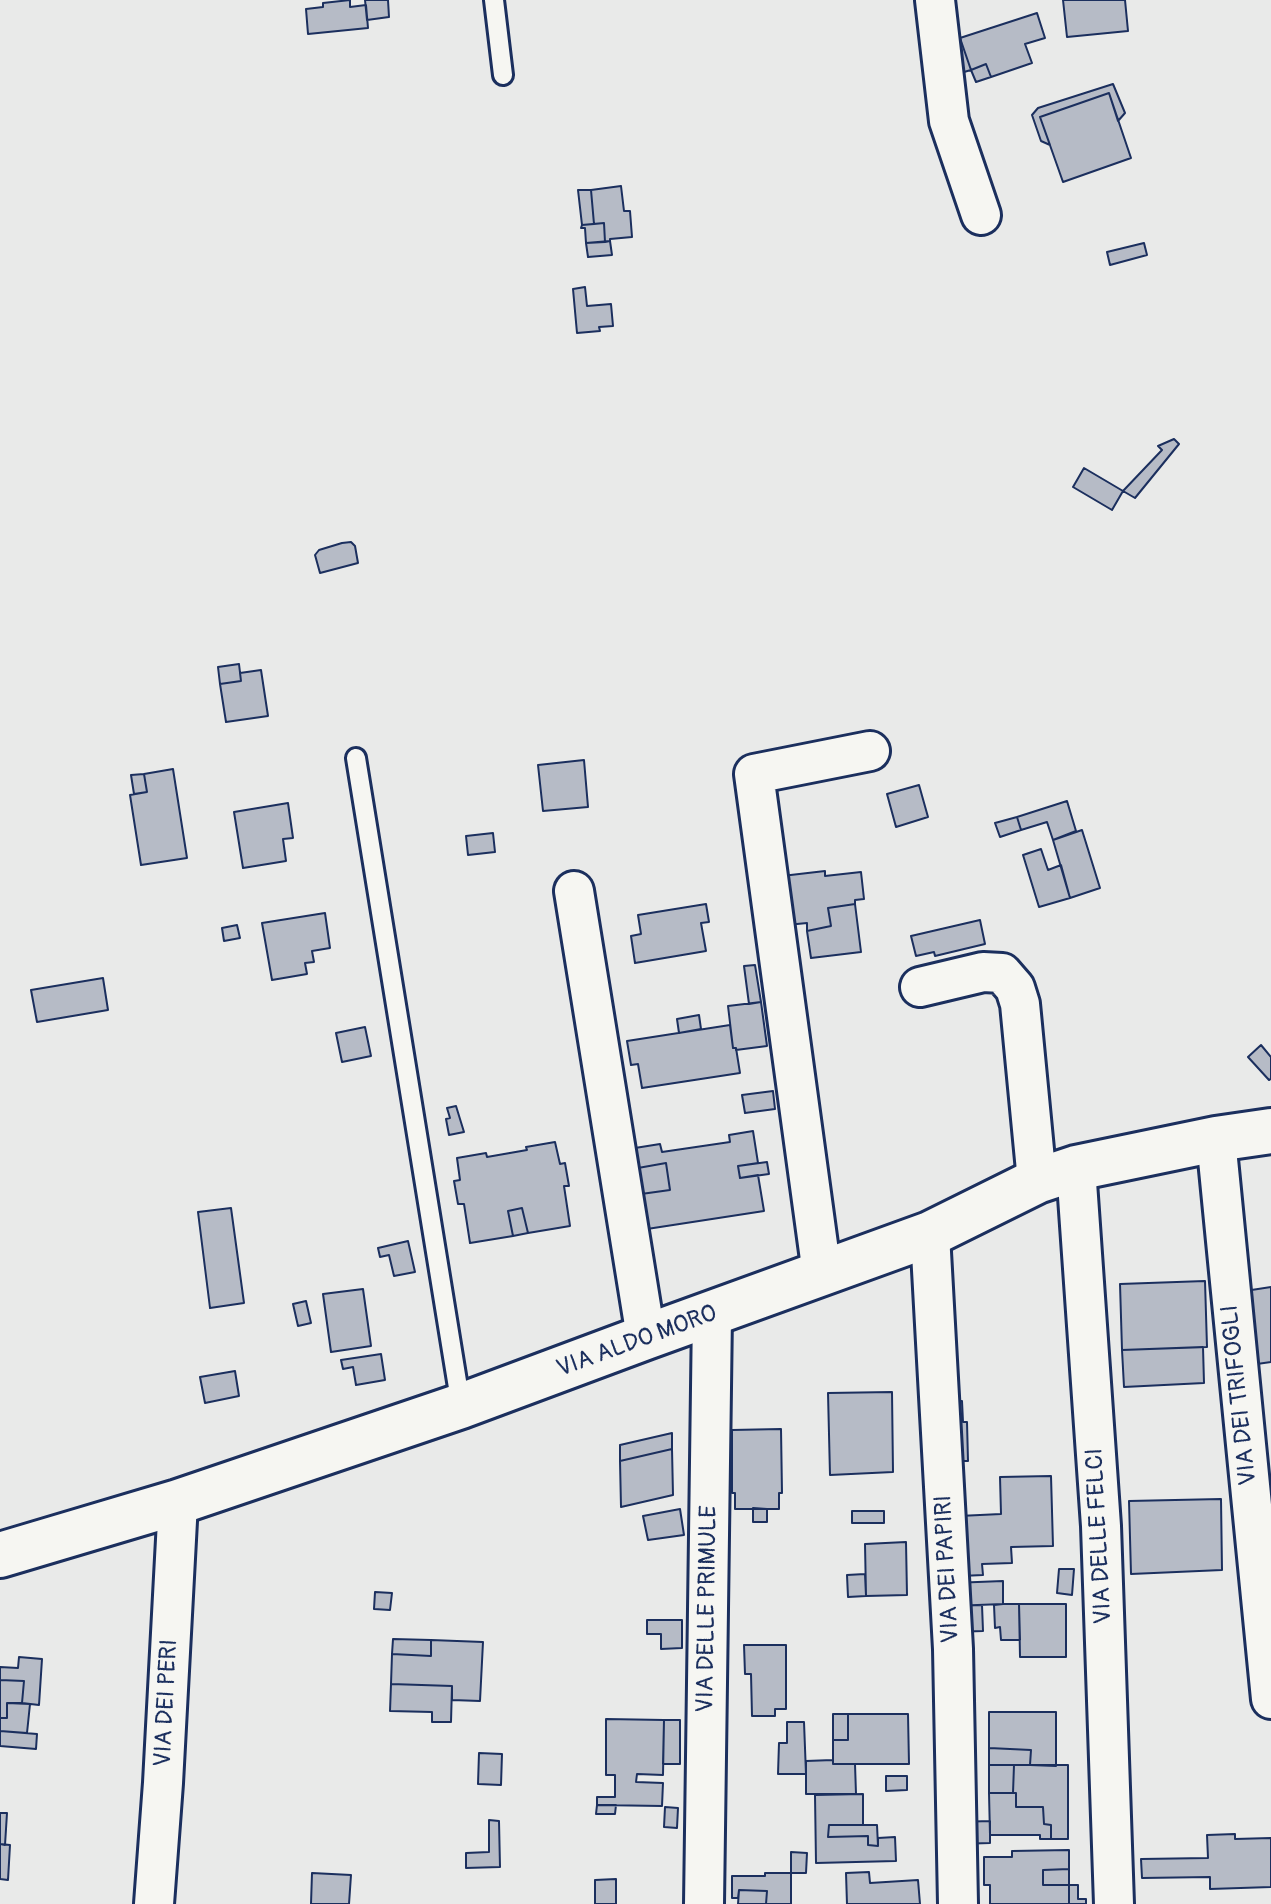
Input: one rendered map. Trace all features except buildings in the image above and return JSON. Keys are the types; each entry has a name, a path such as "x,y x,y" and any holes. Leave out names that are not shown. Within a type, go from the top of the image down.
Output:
{"street":[{"path":"935,0 949,121 981,215"},
{"path":"822,1274 754,774 870,751"},
{"path":"574,891 646,1337"},
{"name":"VIA DELLE FELCI","path":"920,987 983,972 1002,973 1015,988 1056,1174 1101,1526 1114,1904"},
{"name":"VIA ALDO MORO","path":"0,1555 178,1502 461,1406 930,1234 1056,1174 1216,1139 1271,1131"},
{"name":"VIA DEI TRIFOGLI","path":"1216,1139 1271,1699"},
{"name":"VIA DEI PAPIRI","path":"930,1234 953,1649 958,1904"},
{"name":"VIA DELLE PRIMULE","path":"704,1904 712,1314"},
{"name":"VIA DEI PERI","path":"154,1904 178,1502"}],"lane":[{"path":"494,0 503,75"},
{"path":"356,758 461,1406"}]}
